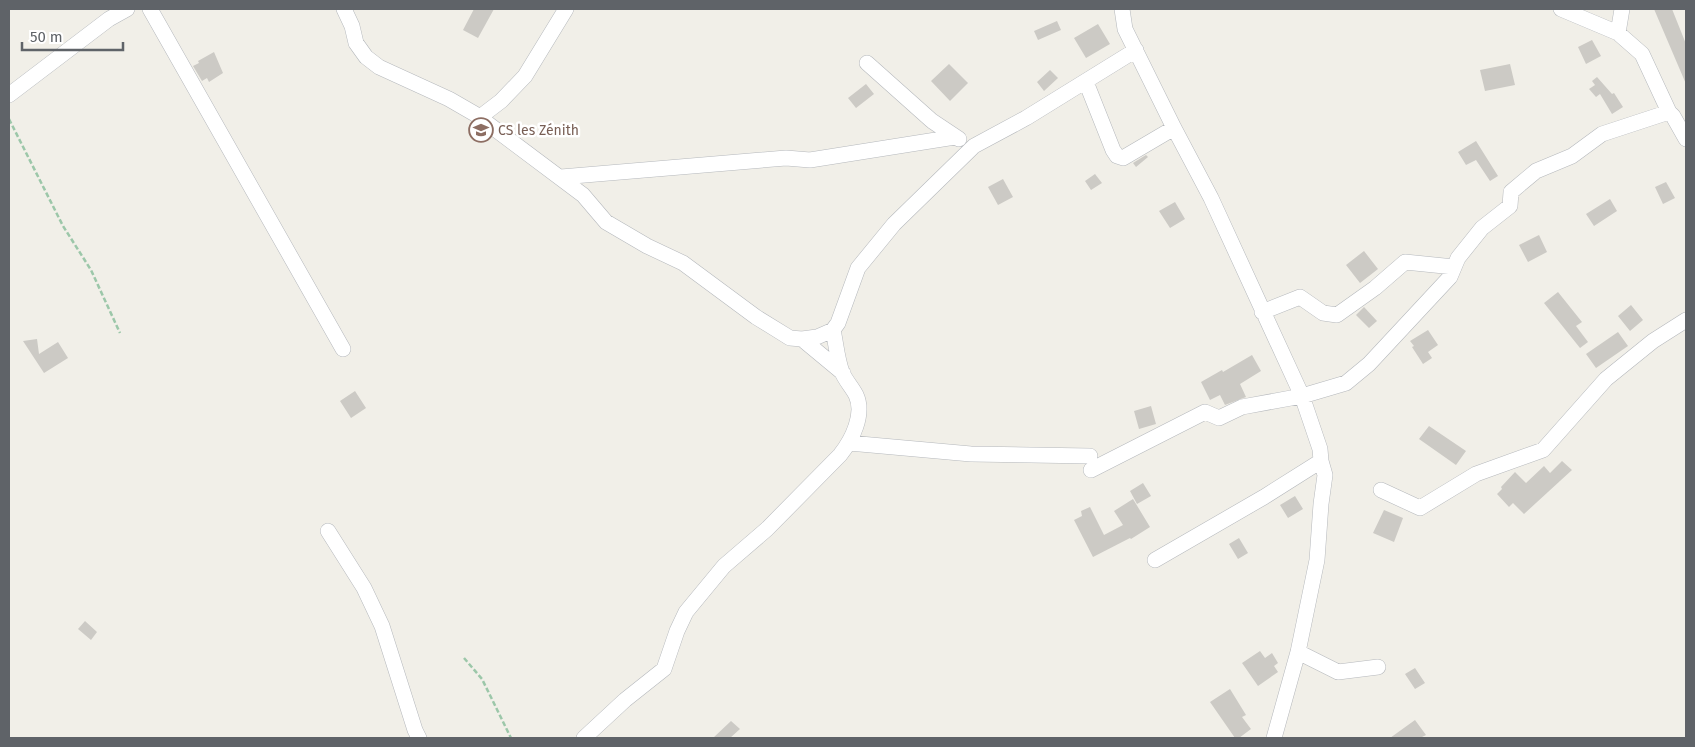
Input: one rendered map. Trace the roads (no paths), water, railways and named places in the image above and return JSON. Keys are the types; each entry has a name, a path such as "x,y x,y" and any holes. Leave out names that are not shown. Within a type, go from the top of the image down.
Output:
{"street":[{"path":"9,95 109,19 127,9"},
{"path":"150,9 342,349"},
{"path":"344,9 352,26 356,44 366,57 378,66 449,99 480,117 583,195 606,222 647,246 683,263 756,317 790,338 802,339 817,337 833,330 838,323 858,268 894,224 974,146 1086,82 1136,50"},
{"path":"480,117 501,101 525,76 566,9"},
{"path":"1122,9 1125,29 1211,198 1302,396 1320,450 1320,461 1325,475 1317,560 1298,652 1274,738"},
{"path":"1561,9 1618,33 1642,54 1668,112 1673,116 1686,139"},
{"path":"1618,33 1622,9"},
{"path":"867,63 932,121 974,146"},
{"path":"1086,82 1117,156 1123,158 1174,128"},
{"path":"849,443 1090,463 1205,412 1219,418 1242,407 1302,396 1346,383 1369,364 1450,277 1458,258 1482,228 1510,206 1511,192 1536,171 1572,156 1602,134 1668,112"},
{"path":"561,177 786,158 810,160 956,137"},
{"path":"1262,312 1300,297 1323,313 1337,315 1376,288 1405,262 1454,267"},
{"path":"1381,490 1420,508 1476,474 1543,450 1606,379 1653,341 1686,320"},
{"path":"584,738 664,669 683,618 705,589 724,566 767,530 840,455 849,443 856,428 859,405 857,396 843,373 833,330"},
{"path":"802,339 843,373"},
{"path":"1155,560 1264,497 1320,461"},
{"path":"328,531 364,588 382,626 414,730 419,738"},
{"path":"1298,652 1338,672 1378,667"}],"place":[{"name":"CS les Zénith","path":"481,130"}]}
